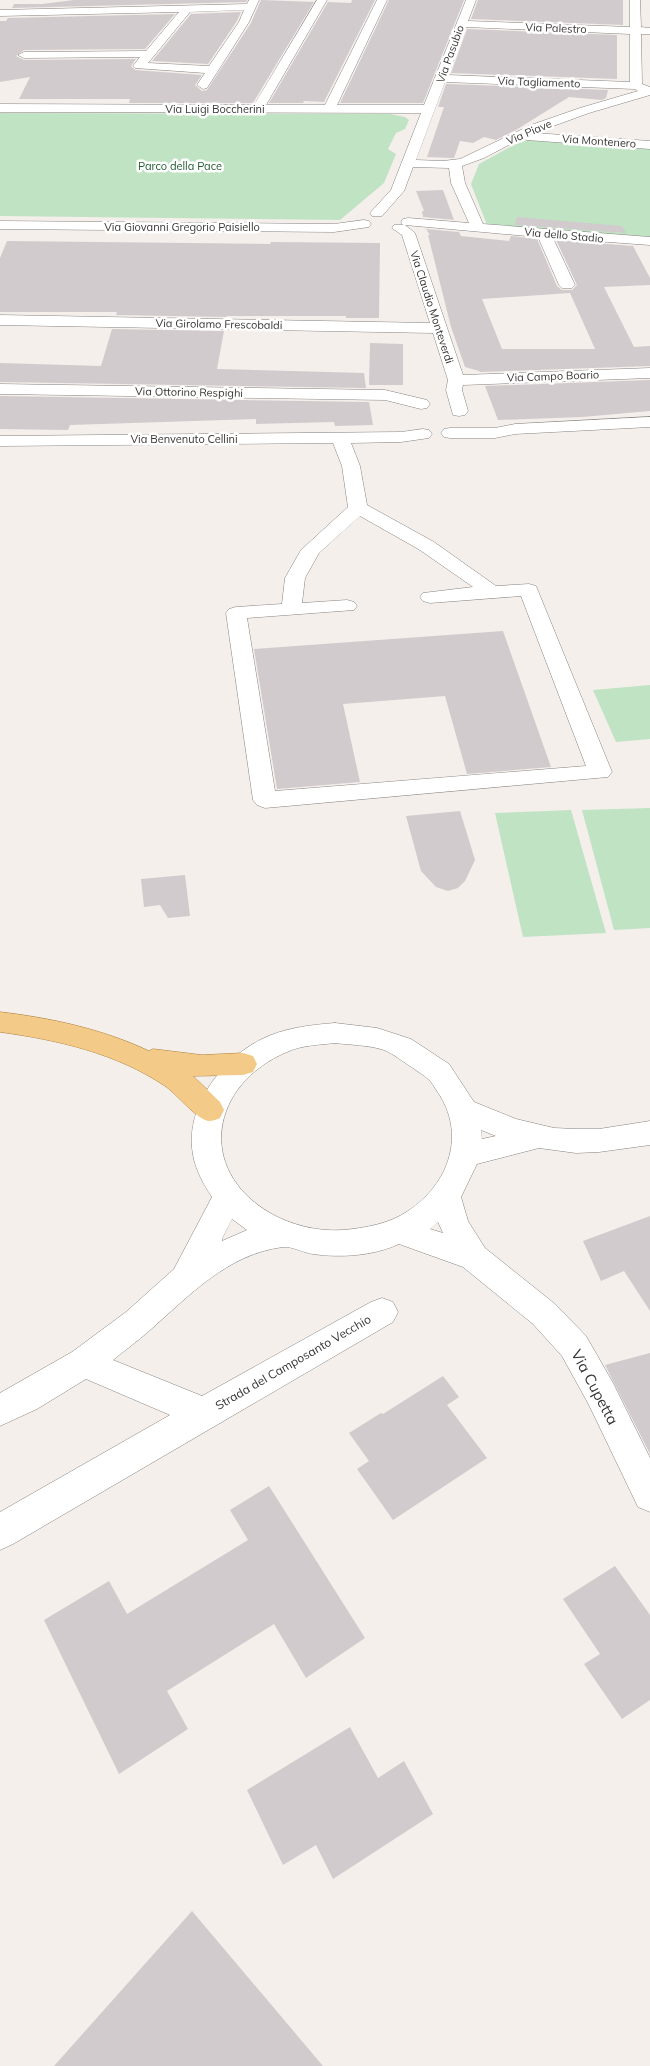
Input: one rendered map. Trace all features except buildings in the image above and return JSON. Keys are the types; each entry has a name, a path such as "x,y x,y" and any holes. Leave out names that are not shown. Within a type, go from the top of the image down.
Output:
{"main road":[{"path":"0,1022 47,1029 94,1042 142,1059 175,1078 210,1110"},
{"path":"142,1059 202,1066 243,1064"}],"street":[{"path":"258,109 322,0"},
{"path":"330,108 382,0"},
{"name":"Via Pasubio","path":"430,109 471,0"},
{"path":"635,0 636,86"},
{"path":"0,13 187,9 252,4 244,22 200,91 192,108"},
{"path":"187,9 140,66 213,70"},
{"name":"Via Palestro","path":"461,24 650,31"},
{"path":"24,55 149,54"},
{"name":"Via Tagliamento","path":"442,78 636,86 650,91"},
{"name":"Via Piave","path":"408,163 455,164 469,161 518,135 572,115 650,91"},
{"name":"Via Luigi Boccherini","path":"0,108 430,109"},
{"path":"377,213 397,191 430,109"},
{"name":"Via Montenero","path":"518,135 650,145"},
{"path":"455,164 458,183 478,228"},
{"path":"397,191 399,206"},
{"path":"377,213 405,216 393,228 364,224 363,218 377,213"},
{"name":"Via Giovanni Gregorio Paisiello","path":"0,225 334,228 364,224"},
{"name":"Via dello Stadio","path":"393,228 478,228 650,242"},
{"name":"Via Claudio Monteverdi","path":"393,228 408,233 454,385 425,412"},
{"path":"544,233 567,286"},
{"name":"Via Girolamo Frescobaldi","path":"0,320 438,328"},
{"name":"Via Campo Boario","path":"454,385 650,373"},
{"name":"Via Ottorino Respighi","path":"0,389 377,395 425,412"},
{"path":"423,434 414,432 425,412 463,424 450,433"},
{"name":"Via Benvenuto Cellini","path":"367,436 425,412 515,429"},
{"name":"Via Benvenuto Cellini","path":"0,441 395,437 423,434 495,433 515,429 650,422"},
{"path":"340,438 351,466 358,508"},
{"path":"358,508 387,521 449,559 492,592"},
{"path":"291,610 295,578 311,550 358,508"},
{"path":"347,606 236,613 265,800 600,772 529,590 430,597"},
{"path":"335,1033 368,1036 400,1046 428,1062 450,1084 463,1110 468,1124 469,1140 467,1155 459,1177 446,1198 417,1222 399,1231 371,1240 342,1243 312,1241 284,1234 262,1224 244,1212 228,1196 212,1169 206,1140 210,1110 218,1093 229,1078 243,1064 270,1047 302,1036 335,1033"},
{"path":"463,1110 497,1126 535,1138 590,1143 620,1140 650,1133"},
{"path":"467,1155 535,1138"},
{"path":"183,1280 207,1239 228,1196"},
{"name":"Via Cupetta","path":"446,1198 454,1225 474,1257 544,1314 574,1346 601,1394 650,1495"},
{"name":"Via Cupetta","path":"399,1231 474,1257"},
{"path":"0,1410 84,1364 137,1322 183,1280 215,1258 248,1243 284,1234"},
{"name":"Strada del Camposanto Vecchio","path":"0,1532 382,1312"},
{"name":"Strada del Camposanto Vecchio","path":"84,1364 204,1413"}],"green space":[{"name":"Parco della Pace","path":"0,113 390,114 405,117 409,120 405,129 396,133 388,149 396,154 384,183 340,220 0,216"},
{"path":"523,140 650,149 650,238 487,225 471,184 479,164"},
{"path":"650,685 650,739 616,742 593,690"},
{"path":"650,808 650,928 614,930 582,810"},
{"path":"571,810 606,933 523,937 495,813"}]}
